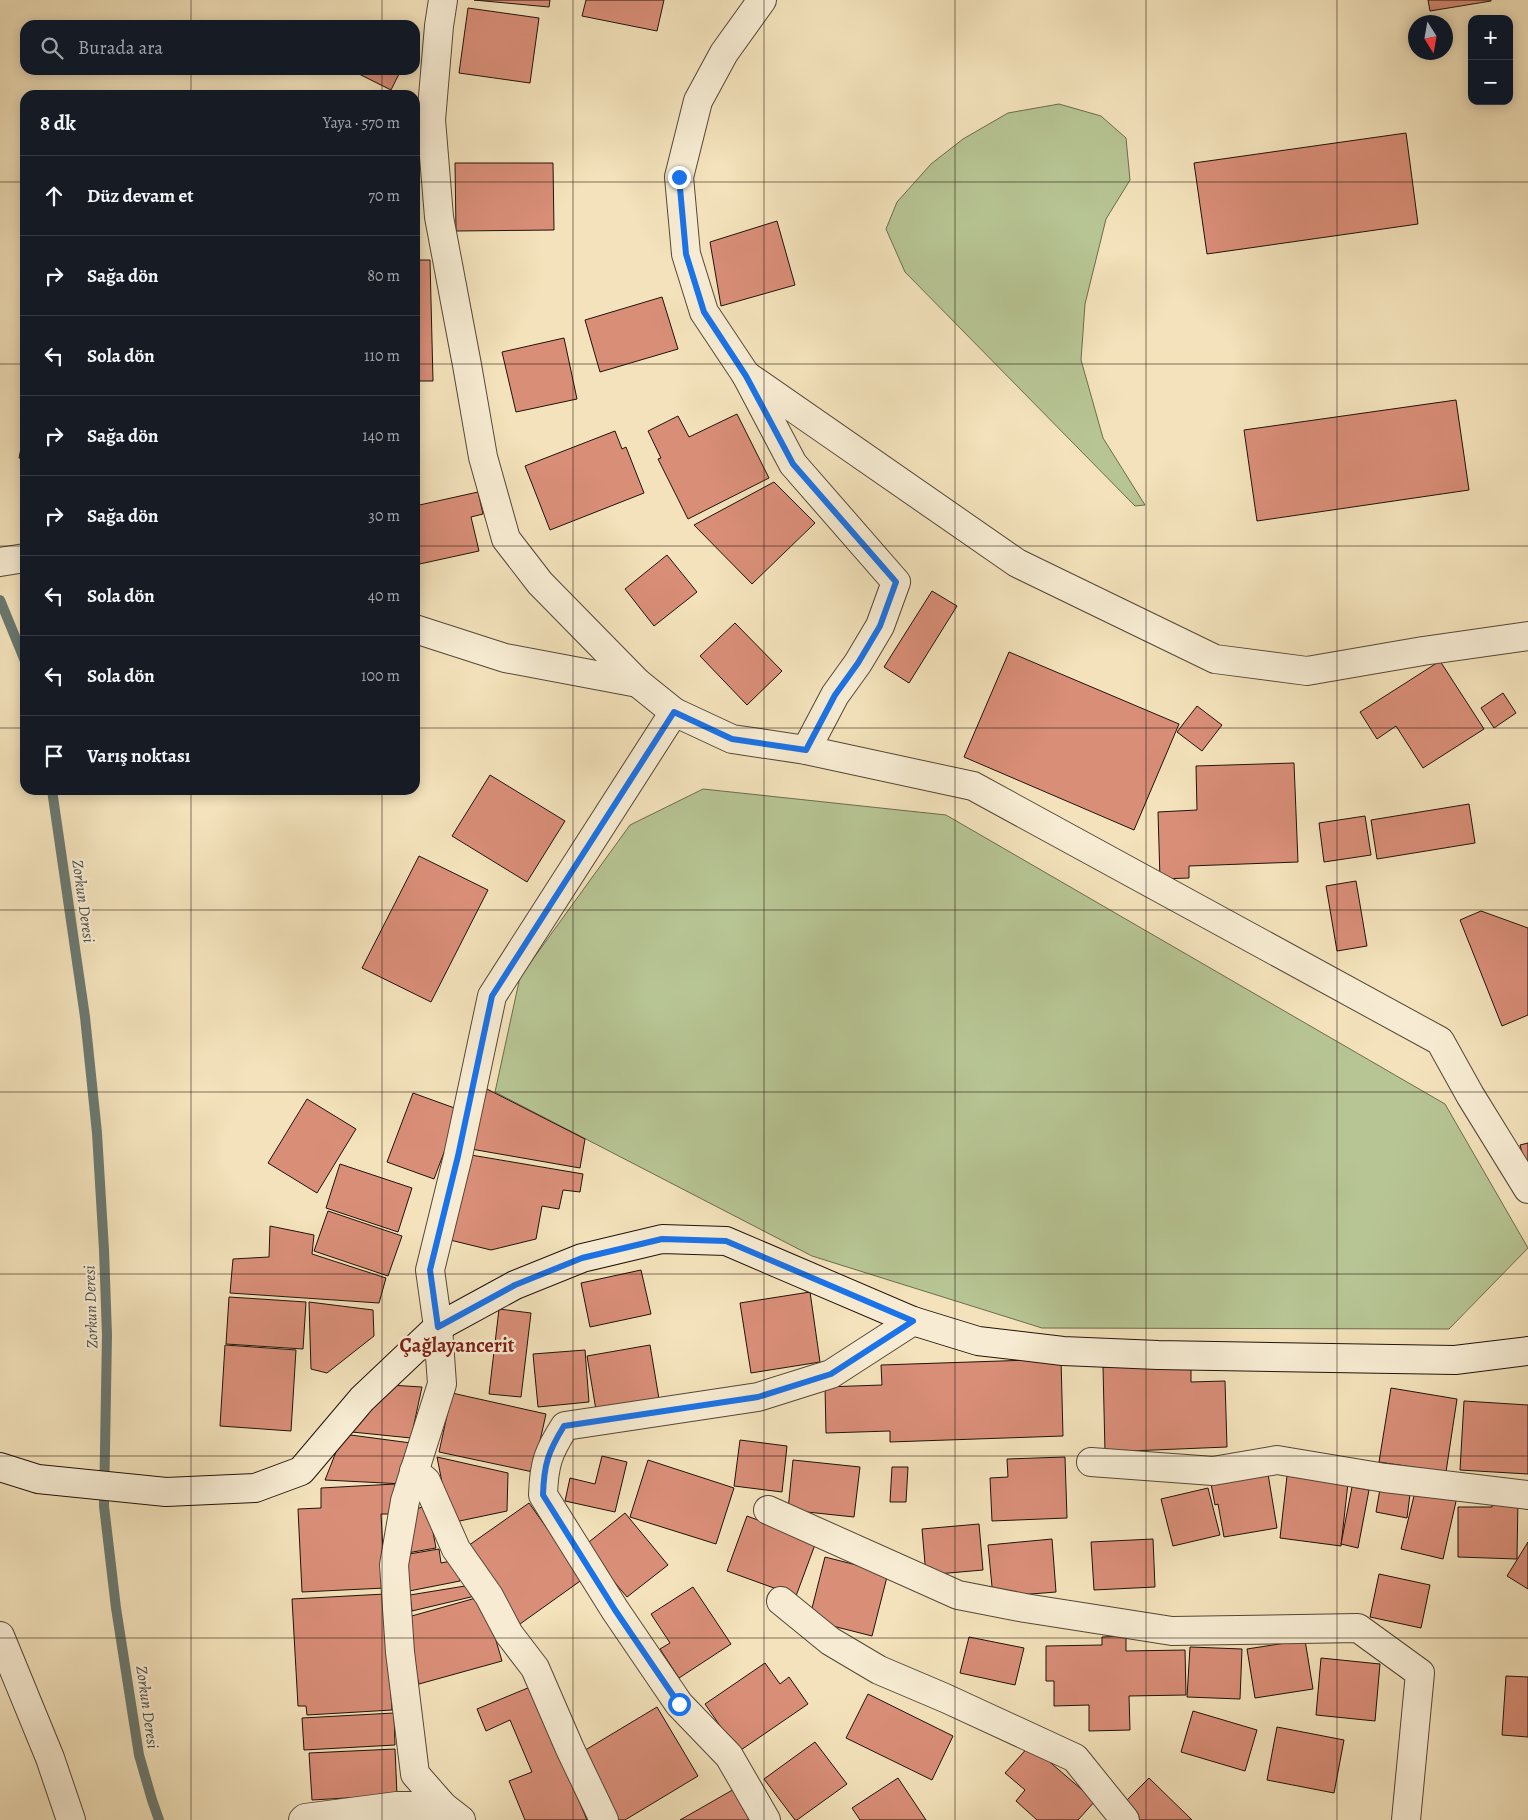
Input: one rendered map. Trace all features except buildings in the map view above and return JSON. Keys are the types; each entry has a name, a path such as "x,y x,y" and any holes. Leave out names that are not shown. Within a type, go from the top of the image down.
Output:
{"street":[{"path":"443,0 431,120 439,217 468,365 483,457 490,484 506,539 540,583 638,683 674,712 732,739 806,750 973,786 1440,1041 1470,1096 1528,1189"},
{"path":"762,0 724,53 698,101 679,177 686,254 704,312 746,376 793,464 896,582 880,626 858,663 835,695 806,750"},
{"path":"746,376 1017,563 1215,659 1307,671 1424,650 1528,636"},
{"path":"420,631 505,658 638,683"},
{"path":"452,1813 415,1774 400,1652 394,1565 405,1501 442,1384 438,1327 430,1270 458,1156 492,996 674,712"},
{"path":"0,1467 38,1479 166,1492 255,1488 301,1471 362,1399 438,1327 515,1285 582,1258 662,1239 726,1241 913,1321 978,1341 1063,1351 1158,1355 1455,1360 1528,1351"},
{"path":"766,1820 729,1756 679,1704 615,1610 543,1495 544,1474 551,1448 564,1426 758,1397 831,1374 913,1321"},
{"path":"1090,1462 1213,1471 1277,1460 1385,1478 1528,1494"},
{"path":"414,1471 426,1481 456,1549 489,1596 509,1634 534,1668 604,1820"},
{"path":"768,1510 958,1596 1172,1630 1358,1628 1420,1673 1406,1820"},
{"path":"781,1601 830,1641 879,1670 1075,1758 1125,1820"},
{"path":"0,1636 50,1758 71,1820"},
{"path":"303,1820 305,1818 397,1806 452,1813"}],"green space":[{"path":"1059,104 1101,116 1126,138 1130,180 1106,219 1085,304 1081,360 1103,438 1145,505 1135,506 905,272 886,229 897,202 931,164 963,139 1008,113"},
{"path":"703,789 946,815 1445,1104 1528,1248 1449,1329 1042,1328 812,1256 495,1092 520,977 630,825"}],"waterway":[{"name":"Zorkun Deresi","path":"0,600 20,649"},
{"name":"Zorkun Deresi","path":"53,795 85,1017 97,1133 107,1335 104,1506 116,1608 139,1755 159,1820"}],"district":[{"name":"Çağlayancerit","path":"457,1345"}],"route":[{"path":"679,177 686,254 704,312 746,376 793,464 896,582 880,626 858,663 835,695 806,750 732,739 674,712 492,996 458,1156 430,1270 438,1327 515,1285 582,1258 662,1239 726,1241 913,1321 831,1374 758,1397 564,1426 551,1448 544,1474 543,1495 570,1541 679,1704"}]}
